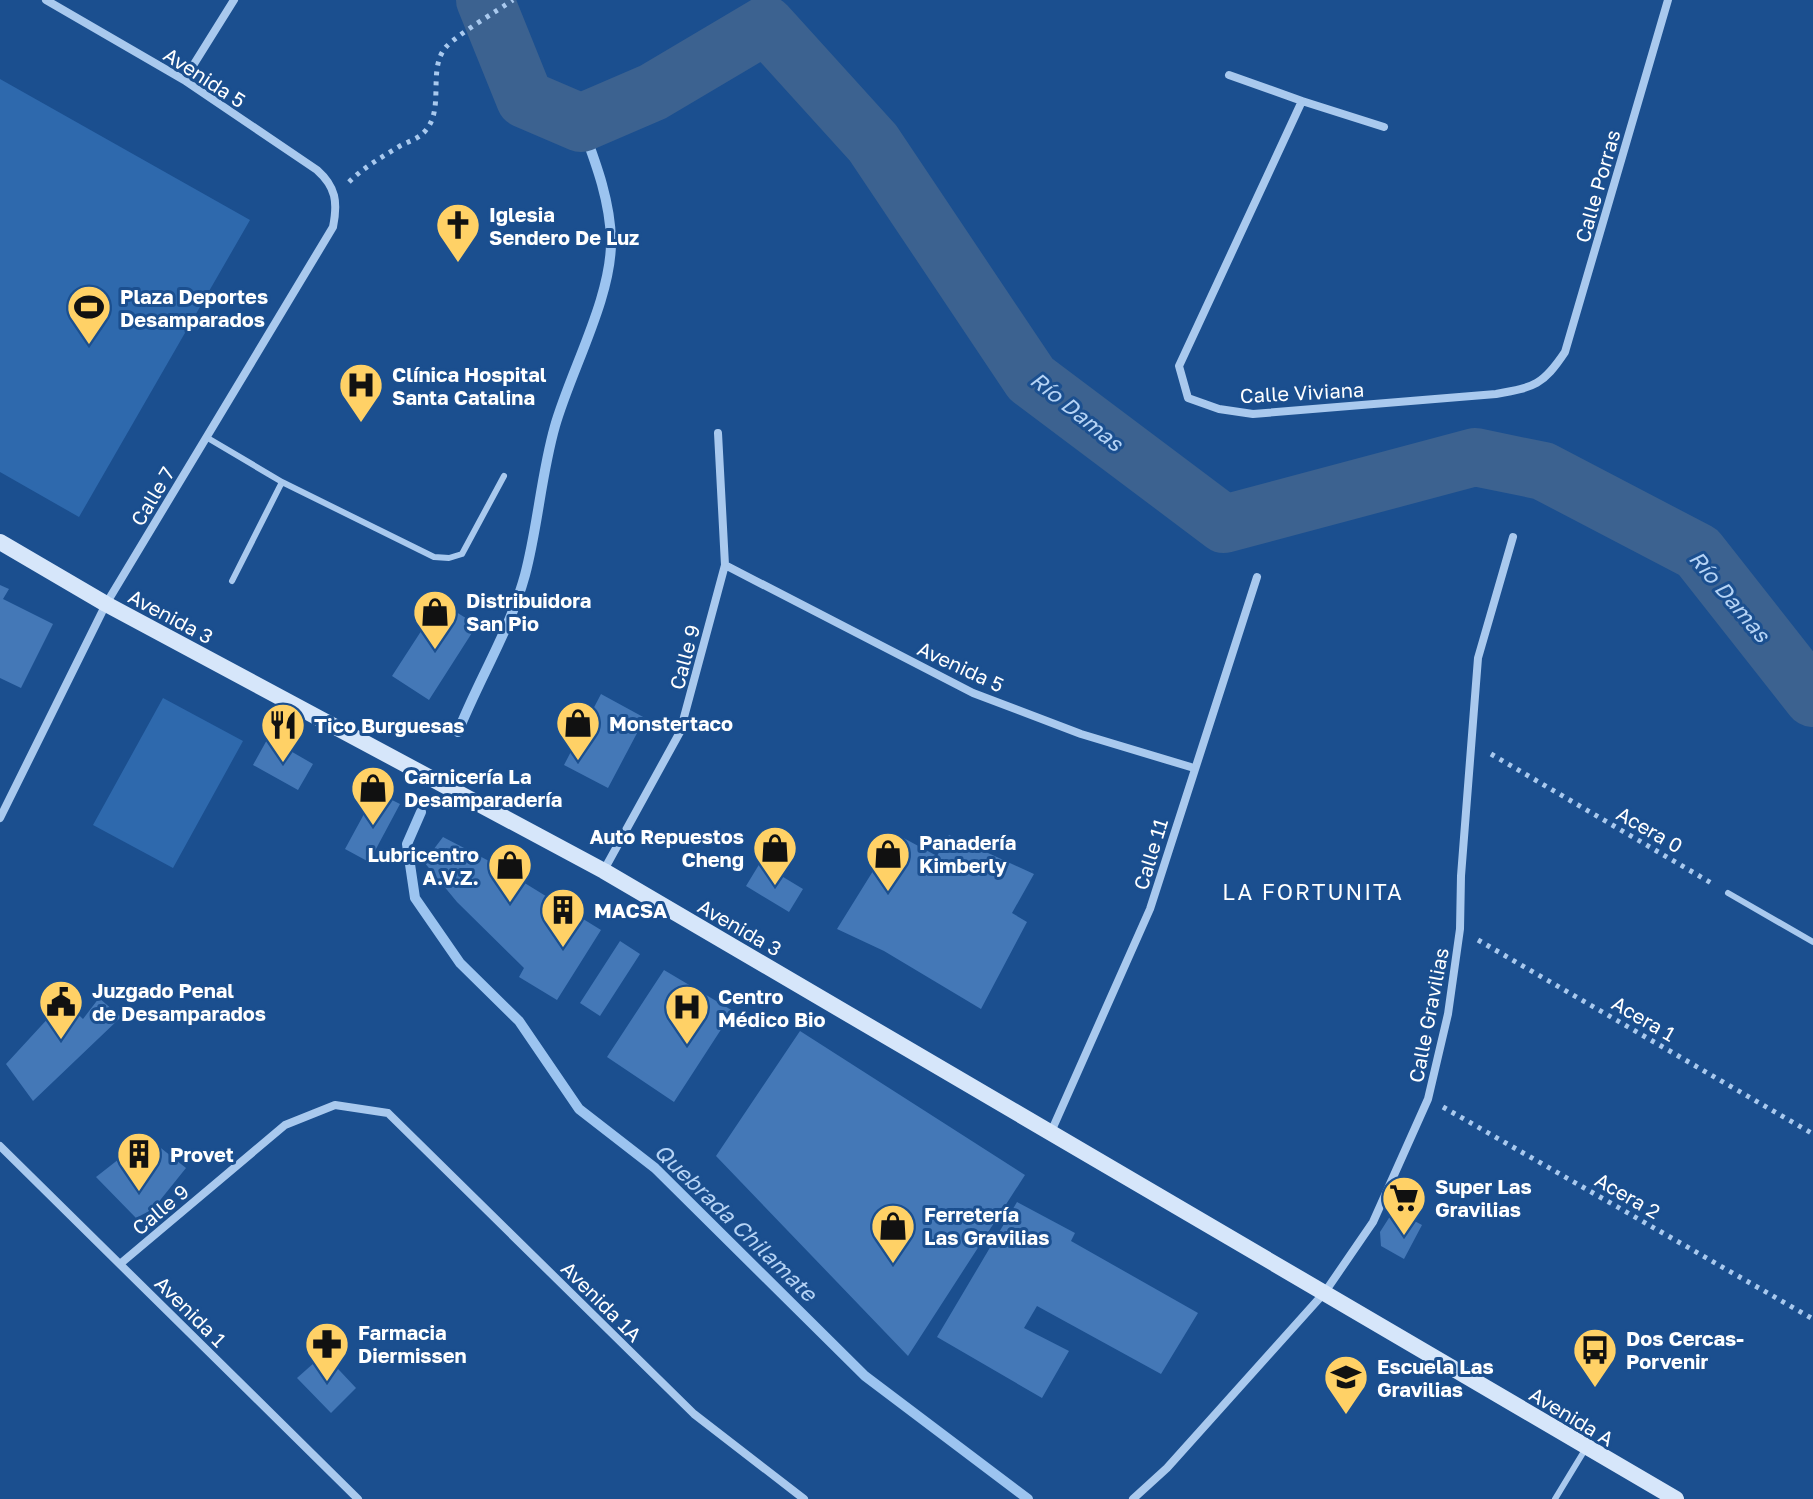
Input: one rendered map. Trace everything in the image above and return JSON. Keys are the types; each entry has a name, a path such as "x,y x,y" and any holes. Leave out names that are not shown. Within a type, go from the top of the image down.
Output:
{"street":[{"name":"Avenida 5","path":"46,0 184,80 317,170 329,180 336,195"},
{"path":"184,80 234,0"},
{"name":"Calle Porras","path":"1549,376 1565,352 1668,0"},
{"path":"1229,75 1384,127"},
{"name":"Calle Viviana","path":"1302,101 1179,366 1188,398 1219,409 1253,414 1496,394 1527,388 1549,376"},
{"name":"Calle 7","path":"0,818 106,604 333,227 336,195"},
{"name":"Calle 9","path":"604,871 680,732 725,565 718,433"},
{"name":"Calle Gravilias","path":"1133,1499 1167,1468 1325,1292 1373,1222 1428,1099 1448,1014 1460,929 1461,876 1478,658 1513,537"},
{"name":"Avenida 3","path":"0,542 106,604 604,871 1325,1292"},
{"name":"Avenida 5","path":"725,565 973,693 1081,734 1194,768"},
{"name":"Calle 11","path":"1051,1132 1150,909 1257,577"},
{"name":"Calle 9","path":"120,1264 285,1125 335,1105 388,1113"},
{"name":"Avenida 1A","path":"388,1113 694,1414 804,1499"},
{"name":"Avenida 1","path":"0,1146 358,1499"},
{"name":"Avenida A","path":"1325,1292 1676,1499"}],"lane":[{"path":"206,437 282,482 434,557 449,558 462,554 504,476"},
{"path":"232,581 282,482"},
{"path":"1728,893 1813,942"},
{"path":"1555,1499 1586,1448"}],"path":[{"path":"336,195 363,169 403,144 419,138 428,129 435,101 438,66 445,47 513,0"},
{"name":"Acera 0","path":"1472,743 1728,893"},
{"name":"Acera 1","path":"1460,929 1813,1134"},
{"name":"Acera 2","path":"1428,1099 1813,1319"}],"shaded area":[{"name":"Plaza Deportes Desamparados","path":"0,79 250,220 79,517 0,472"},
{"path":"163,698 243,741 173,868 93,825"}],"building":[{"path":"0,585 9,589 3,599 53,624 21,688 0,678"},
{"name":"Distribuidora San Pio","path":"440,602 477,625 429,700 392,676"},
{"path":"601,694 645,718 608,788 564,765"},
{"name":"Tico Burguesas","path":"268,738 313,764 298,790 253,765"},
{"name":"Carnicería La Desamparadería","path":"376,792 400,804 369,862 345,849"},
{"path":"896,834 937,856 949,835 1034,874 1012,913 1027,922 981,1009 884,951 837,929"},
{"name":"Lubricentro A.V.Z.","path":"443,837 489,861 601,930 557,1000 519,977 524,968 457,902 424,862"},
{"name":"Auto Repuestos Cheng","path":"760,863 803,889 789,912 746,886"},
{"path":"620,941 640,954 600,1016 580,1003"},
{"path":"664,970 733,1011 674,1102 607,1057"},
{"name":"Juzgado Penal de Desamparados","path":"99,998 121,1017 33,1101 6,1064 64,1001 83,1019"},
{"name":"Ferretería Las Gravilias","path":"800,1031 1025,1175 908,1356 716,1156"},
{"name":"Provet","path":"147,1137 186,1168 153,1209 136,1218 96,1177"},
{"path":"1017,1202 1075,1233 1071,1241 1198,1313 1161,1374 1037,1306 1024,1328 1069,1351 1042,1398 937,1337"},
{"name":"Super Las Gravilias","path":"1394,1210 1422,1225 1404,1259 1381,1246 1380,1232"},
{"name":"Farmacia Diermissen","path":"324,1354 356,1388 331,1413 297,1378"}],"waterway":[{"name":"Río Damas","path":"485,0 525,99 581,123 653,92 766,25 873,143 1031,379 1224,524 1475,457 1543,471 1698,552 1813,698"},
{"name":"Quebrada Chilamate","path":"458,732 519,595 555,426 598,309 610,262 608,210 581,123"},
{"name":"Quebrada Chilamate","path":"421,812 407,844 415,898 460,963 519,1021 579,1109 655,1168 865,1376 1028,1499"}],"place":[{"name":"Iglesia Sendero De Luz","path":"458,264"},
{"name":"Plaza Deportes Desamparados","path":"89,346"},
{"name":"Clínica Hospital Santa Catalina","path":"361,424"},
{"name":"Distribuidora San Pio","path":"435,651"},
{"name":"Monstertaco","path":"578,762"},
{"name":"Tico Burguesas","path":"283,764"},
{"name":"Carnicería La Desamparadería","path":"373,827"},
{"name":"Auto Repuestos Cheng","path":"775,887"},
{"name":"Panadería Kimberly","path":"888,893"},
{"name":"Lubricentro A.V.Z.","path":"510,904"},
{"name":"MACSA","path":"563,949"},
{"name":"Juzgado Penal de Desamparados","path":"61,1041"},
{"name":"Centro Médico Bio","path":"687,1046"},
{"name":"Provet","path":"139,1193"},
{"name":"Super Las Gravilias","path":"1404,1237"},
{"name":"Ferretería Las Gravilias","path":"893,1265"},
{"name":"Farmacia Diermissen","path":"327,1383"},
{"name":"Dos Cercas- Porvenir","path":"1595,1389"},
{"name":"Escuela Las Gravilias","path":"1346,1416"}],"district":[{"name":"LA FORTUNITA","path":"1313,891"}]}
